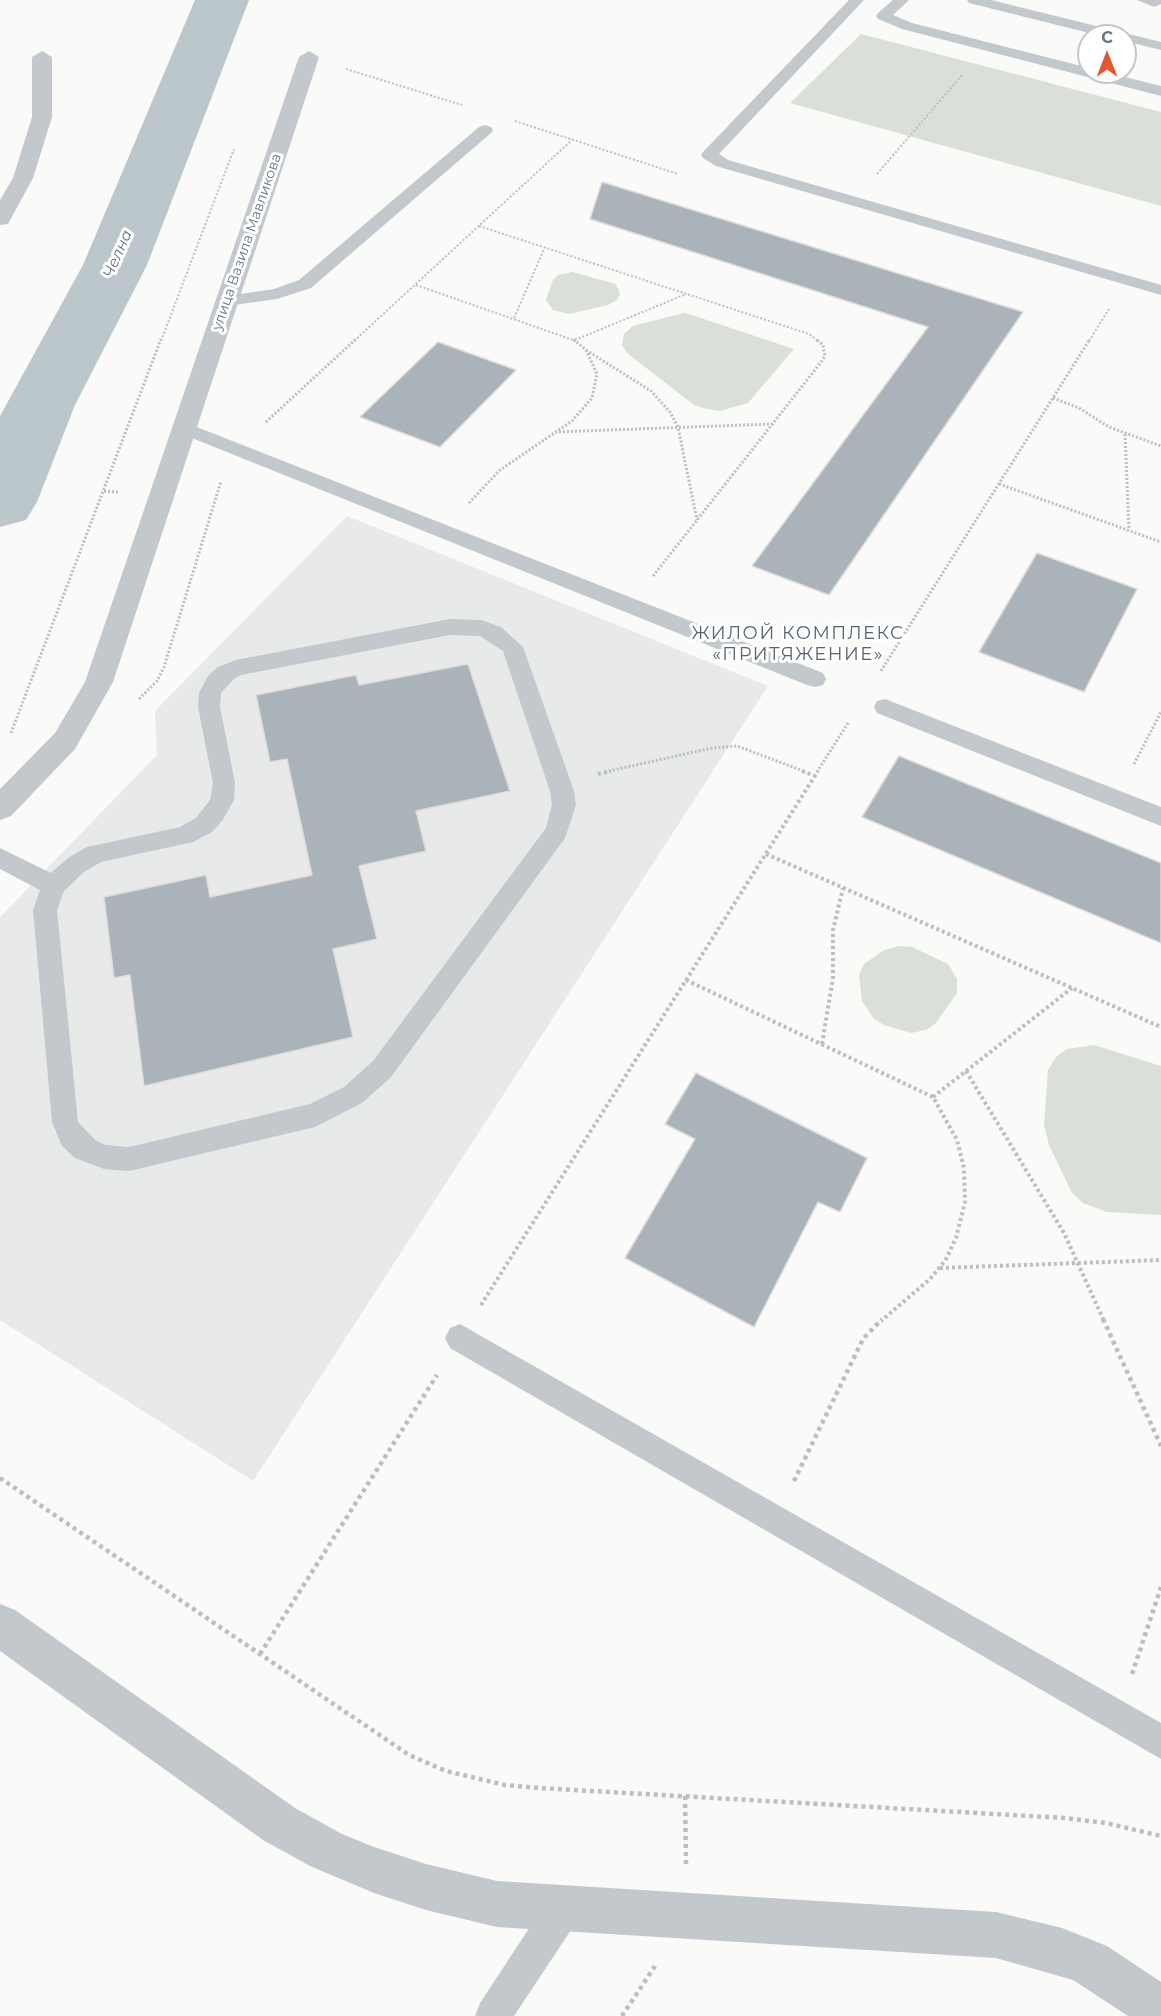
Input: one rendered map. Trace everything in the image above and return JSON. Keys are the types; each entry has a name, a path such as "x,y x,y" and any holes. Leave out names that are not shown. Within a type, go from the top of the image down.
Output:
{"street":[{"path":"0,219 23,178 42,117 42,57"},
{"name":"улица Вазила Мавликова","path":"0,808 52,757 76,725 92,698 309,57"},
{"path":"0,1625 279,1824 326,1850 374,1870 426,1887 497,1904 996,1935 1062,1951 1090,1963 1161,2010"}],"lane":[{"path":"857,0 709,155 722,163 1161,290"},
{"path":"902,0 884,16 907,26 1161,91"},
{"path":"974,0 1077,26"},
{"path":"1144,0 1154,3 1157,0"},
{"path":"1137,41 1161,46"},
{"path":"227,301 277,294 305,284 485,130"},
{"path":"184,428 815,679"},
{"path":"466,626 493,632 512,647 559,783 564,805 557,831 382,1069 368,1084 353,1095 315,1114 129,1159 104,1157 86,1149 72,1137 65,1122 45,910 54,886 76,865 95,854 185,835 204,825 214,815 222,800 224,783 209,707 210,693 216,682 236,668 450,627 466,626"},
{"path":"885,707 1161,817"},
{"path":"0,858 54,886"},
{"path":"460,1338 1161,1742"},
{"path":"493,2016 564,1908"}],"path":[{"path":"854,201 987,47"},
{"path":"237,449 572,140"},
{"path":"9,740 235,146"},
{"path":"479,226 809,334 823,345 825,356 630,605"},
{"path":"514,318 545,247"},
{"path":"415,284 575,340 586,350 651,392 670,412 678,427 697,520"},
{"path":"575,340 686,294"},
{"path":"879,673 1111,306"},
{"path":"444,531 500,470 572,421 592,398 597,374 586,350"},
{"path":"1053,398 1079,408 1125,434 1161,446"},
{"path":"554,432 773,424"},
{"path":"1125,434 1129,529"},
{"path":"999,484 1161,542"},
{"path":"1117,800 1161,712"},
{"path":"260,1654 852,717"},
{"path":"559,783 730,746 754,750 815,776"},
{"path":"766,854 1161,1027"},
{"path":"822,1044 833,978 832,930 843,888"},
{"path":"686,980 933,1097 957,1140 964,1168 965,1202 956,1238 939,1268 863,1339 776,1519"},
{"path":"933,1097 1072,988"},
{"path":"966,1071 1064,1233 1161,1446"},
{"path":"939,1268 1161,1260"},
{"path":"0,1478 410,1755 446,1771 474,1779 539,1788 1065,1818 1106,1822 1161,1836"},
{"path":"1118,1717 1161,1587"}],"shaded area":[{"path":"861,34 1161,112 1161,206 790,103"},
{"path":"572,272 616,284 620,294 617,300 608,305 569,314 553,310 546,300 553,280 558,275"},
{"path":"684,313 794,349 748,403 720,411 694,405 627,353 622,345 624,334 633,326"},
{"path":"347,516 768,686 253,1481 0,1320 0,917 157,755 155,711"},
{"path":"900,946 912,947 948,964 957,979 957,993 936,1023 926,1030 911,1033 884,1025 874,1019 862,1001 859,975 864,964 884,950"},
{"path":"1094,1045 1161,1066 1161,1215 1107,1212 1083,1203 1072,1193 1049,1145 1044,1125 1048,1070 1056,1057 1067,1049"}],"building":[{"path":"602,182 1023,312 829,595 752,566 928,327 590,219"},
{"path":"438,342 516,370 440,447 360,417"},
{"path":"1037,553 1137,589 1084,692 979,652"},
{"path":"468,664 510,791 416,811 426,851 359,866 377,939 333,949 353,1037 144,1086 130,975 114,978 104,897 206,875 210,897 312,875 287,759 270,762 256,695 356,675 359,685"},
{"path":"899,756 1161,863 1161,943 862,817"},
{"path":"696,1073 867,1158 840,1212 818,1202 754,1327 625,1258 695,1139 665,1124"}],"waterway":[{"name":"Челна","path":"0,502 40,405 115,265 222,0"}],"district":[{"name":"ЖИЛОЙ КОМПЛЕКС «ПРИТЯЖЕНИЕ»","path":"798,644"}]}
